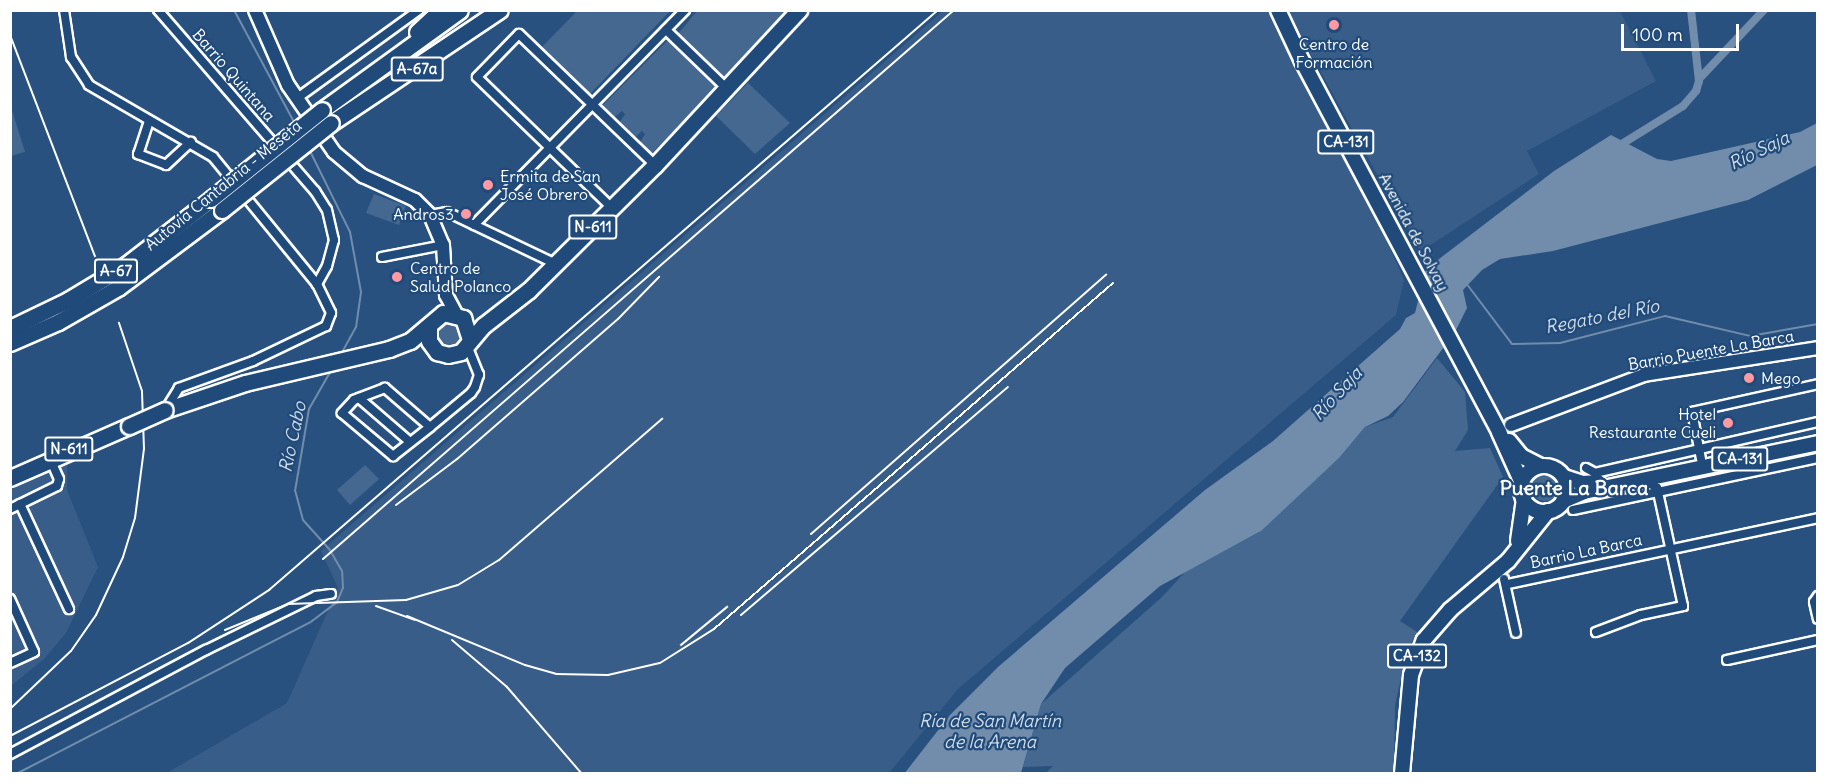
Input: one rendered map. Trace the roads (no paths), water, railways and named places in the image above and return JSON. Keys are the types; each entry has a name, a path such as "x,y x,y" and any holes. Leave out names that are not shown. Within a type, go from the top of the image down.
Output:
{"highway":[{"name":"A-67","path":"322,110 441,10"},
{"name":"A-67a","path":"322,110 460,10"},
{"name":"A-67","path":"331,123 486,10"},
{"name":"A-67a","path":"331,123 500,10"},
{"name":"N-611","path":"682,136 699,125 811,10"},
{"name":"N-611","path":"389,349 432,348 442,354 464,346 497,312 556,264 655,165 725,87 799,11"},
{"name":"Autovía Cantabria - Meseta","path":"10,343 58,322 119,286 216,205 322,110"},
{"name":"Autovía Cantabria - Meseta","path":"10,328 118,270 216,205 331,123"},
{"name":"N-611","path":"10,478 165,410 229,387 389,349 410,341 443,313 460,316 497,312"},
{"path":"460,316 464,346"},
{"path":"431,323 432,348"}],"main road":[{"name":"Avenida de Solvay","path":"1278,10 1485,406 1505,428"},
{"name":"CA-131","path":"1505,428 1521,456 1542,466 1554,468 1564,477 1586,484 1700,455 1818,437"},
{"name":"CA-131","path":"1505,428 1522,483 1524,499"},
{"name":"CA-131","path":"1548,511 1568,505 1584,492 1656,483 1818,443"},
{"path":"1610,479 1620,481 1651,474 1656,483 1671,469 1698,464 1700,455"},
{"path":"1522,483 1529,472 1542,466"},
{"path":"1564,477 1568,505"},
{"path":"1524,499 1532,508 1548,511"},
{"path":"1517,550 1524,499"},
{"name":"CA-132","path":"1402,774 1409,685 1422,645 1450,610 1517,550 1548,511"}],"street":[{"path":"64,10 71,57 81,76 89,85 149,121 191,142 213,157 317,284 331,313 326,326 253,361 179,388 165,410"},
{"name":"Barrio Quintana","path":"158,10 315,191 327,210 334,240 327,266 317,284"},
{"path":"255,10 296,99 324,139 348,166 415,200 430,215 444,245 446,295 460,316"},
{"path":"296,99 419,10"},
{"path":"474,225 685,10"},
{"path":"666,30 725,87"},
{"path":"612,208 477,77 519,34 655,165"},
{"path":"149,121 138,154 166,165 191,142"},
{"path":"430,215 447,212 556,264"},
{"path":"382,257 444,245"},
{"path":"431,323 445,276"},
{"path":"430,427 385,388 359,398 342,413 393,456 430,427 475,387 479,375 464,346"},
{"name":"Barrio Puente La Barca","path":"1505,428 1644,375 1818,348"},
{"path":"1700,455 1692,412 1818,384"},
{"path":"359,398 410,442"},
{"path":"1586,468 1595,473 1700,455 1818,422"},
{"path":"1596,632 1641,615 1683,606 1656,483 1818,458"},
{"path":"10,509 60,483 50,459"},
{"path":"20,504 69,609"},
{"name":"Barrio La Barca","path":"1516,633 1506,582 1818,518"},
{"path":"10,754 206,650 316,596 331,594"},
{"path":"1818,596 1814,602 1818,619"},
{"path":"10,599 34,652 10,663"},
{"path":"1727,660 1818,640"}],"water":[{"name":"Ría de San Martín de la Arena","path":"1817,123 1817,165 1748,200 1553,251 1500,259 1482,270 1463,290 1467,308 1455,332 1403,402 1388,416 1365,427 1339,458 1261,531 1160,586 1065,668 1041,704 1021,773 904,774 950,715 998,667 1205,490 1273,441 1400,329 1406,318 1415,313 1426,269 1554,171 1611,135 1657,159 1671,161 1800,132"}],"waterway":[{"name":"Río Cabo","path":"234,10 295,124"},
{"path":"1617,147 1683,106 1696,91 1699,81 1691,10"},
{"path":"1699,79 1764,10"},
{"name":"Río Cabo","path":"308,147 350,232 361,292 356,327 341,354"},
{"name":"Regato del Río","path":"1466,283 1512,344 1560,343 1665,316 1750,336 1818,324"},
{"name":"Río Cabo","path":"16,774 312,621 337,602 343,588 342,571 330,550 303,520 295,491 309,409 332,369"}],"railway":[{"path":"10,736 188,643 269,590 938,10"},
{"path":"323,559 954,10"},
{"path":"10,35 95,256"},
{"path":"811,534 1106,275"},
{"path":"396,505 457,459 618,319 659,277"},
{"path":"407,616 525,665 556,674 608,675 660,663 714,629 1113,283"},
{"path":"10,709 71,651 96,615 123,557 135,518 144,449 142,391 119,323"},
{"path":"741,615 1008,387"},
{"path":"225,630 288,604 406,600 458,585 499,560 662,419"},
{"path":"376,606 415,620"},
{"path":"681,645 727,607"},
{"path":"452,640 507,687 582,774"}],"place":[{"name":"Centro de Formación","path":"1334,25"},
{"name":"Ermita de San José Obrero","path":"488,185"},
{"name":"Andros3","path":"466,214"},
{"name":"Centro de Salud Polanco","path":"397,277"},
{"name":"Mego","path":"1749,378"},
{"name":"Hotel Restaurante Cueli","path":"1728,423"}],"district":[{"name":"Puente La Barca","path":"1574,487"}],"water label":[{"name":"Río Saja","path":"1759,151"},
{"name":"Río Saja","path":"1337,394"}]}
